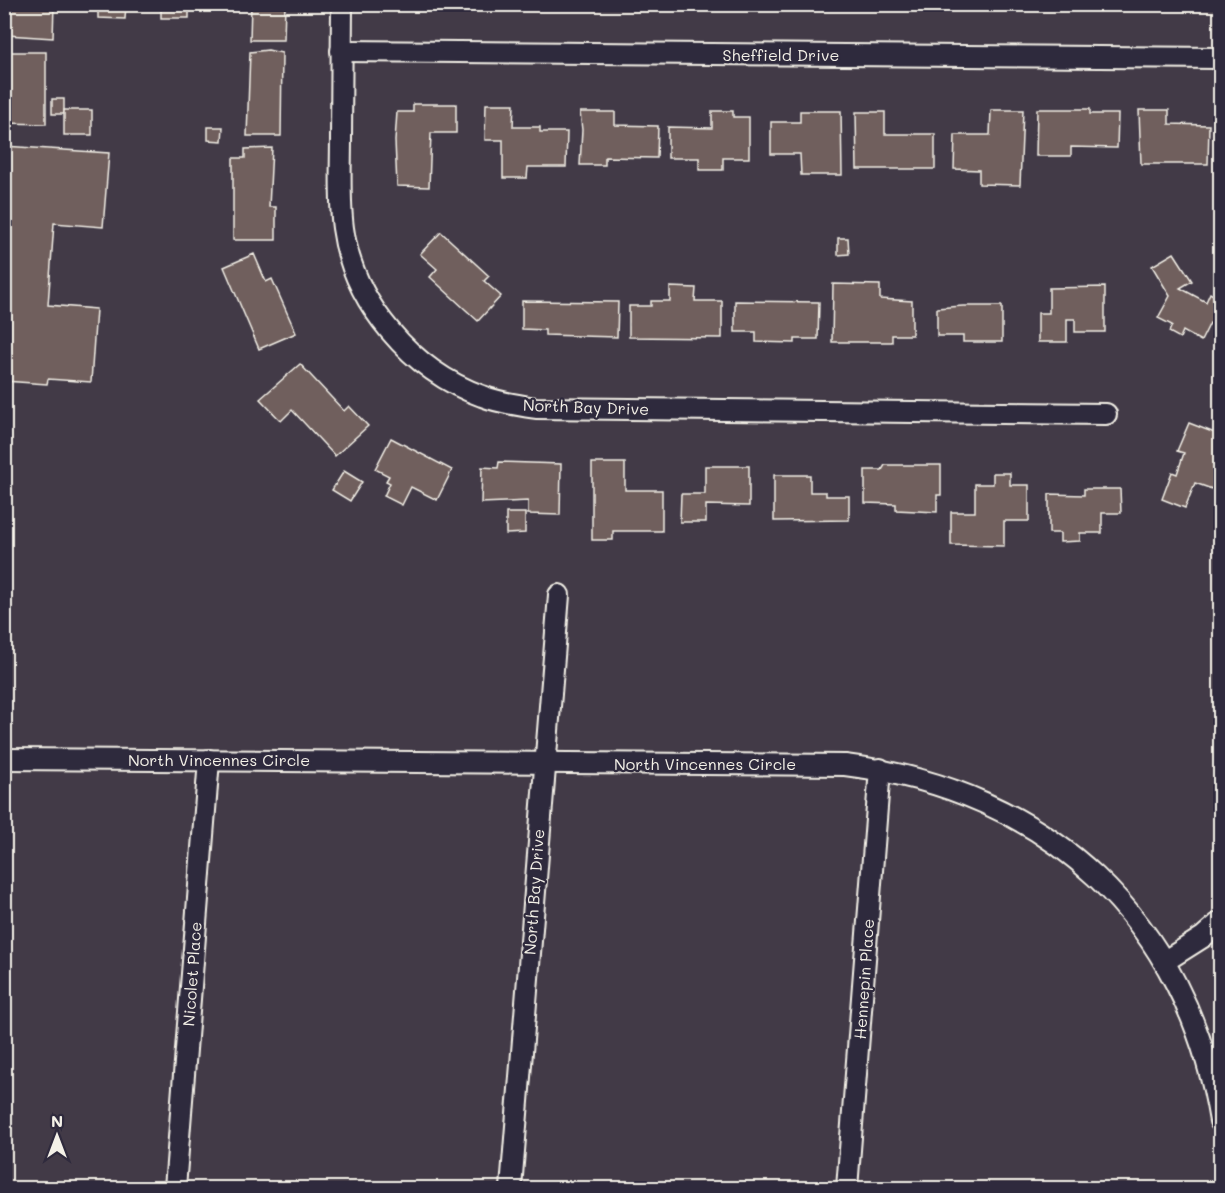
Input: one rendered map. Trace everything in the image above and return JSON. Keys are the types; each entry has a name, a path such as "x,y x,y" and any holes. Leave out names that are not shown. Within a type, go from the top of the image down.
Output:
{"street":[{"name":"North Bay Drive","path":"342,4 340,192 343,229 360,283 379,316 402,345 431,369 472,392 499,401 536,408 1106,414"},
{"name":"Sheffield Drive","path":"342,51 1221,58"},
{"name":"North Bay Drive","path":"511,1188 559,595"},
{"name":"North Vincennes Circle","path":"4,759 845,765 880,769 947,786 997,807 1039,831 1075,857 1107,887 1140,924 1165,961 1182,992 1201,1037 1214,1083 1221,1121"},
{"name":"Nicolet Place","path":"175,1188 209,760"},
{"name":"Hennepin Place","path":"847,1188 880,769"},
{"path":"1165,961 1221,922"}],"building":[{"path":"5,4 54,4 53,38 7,35"},
{"path":"98,4 126,4 125,19 98,18"},
{"path":"161,4 189,4 189,18 161,18"},
{"path":"251,4 285,4 284,40 250,40"},
{"path":"268,50 282,53 281,136 247,136 250,52"},
{"path":"4,52 46,52 46,124 4,123"},
{"path":"52,99 64,99 64,114 52,114"},
{"path":"413,104 456,104 456,133 431,133 429,187 397,186 395,141 397,112 413,112"},
{"path":"486,104 514,104 513,127 540,127 540,132 567,132 566,167 528,167 527,178 503,178 503,140 485,140"},
{"path":"1037,109 1090,109 1090,114 1118,114 1117,148 1071,147 1071,156 1036,156"},
{"path":"64,110 92,110 92,135 64,135"},
{"path":"991,110 1023,110 1020,185 979,184 979,170 954,169 955,135 990,135"},
{"path":"1139,110 1169,110 1169,124 1209,125 1208,164 1141,164"},
{"path":"712,111 733,111 733,117 749,117 749,158 723,158 723,170 699,170 699,158 668,158 668,127 712,128"},
{"path":"800,111 841,111 842,175 801,175 800,154 771,154 771,122 800,122"},
{"path":"580,112 615,112 615,125 658,126 657,158 605,157 605,165 580,165 582,130"},
{"path":"856,112 885,112 885,134 935,134 935,169 857,169"},
{"path":"208,127 223,127 222,141 208,140"},
{"path":"4,146 109,153 103,227 54,223 48,305 96,309 91,382 48,379 47,384 4,381"},
{"path":"272,148 269,207 276,207 276,240 233,240 233,158 245,158 245,149"},
{"path":"441,232 489,276 484,281 501,296 478,321 430,277 437,269 420,254"},
{"path":"838,238 848,238 849,254 838,255"},
{"path":"1174,253 1192,281 1180,288 1206,302 1210,293 1220,299 1220,328 1210,323 1201,341 1183,331 1180,338 1169,332 1172,325 1158,318 1170,296 1152,266"},
{"path":"254,254 266,282 272,279 296,333 259,349 224,267"},
{"path":"833,284 880,285 880,299 912,301 912,335 892,335 892,342 832,342"},
{"path":"670,287 696,288 695,301 722,301 722,338 629,337 629,306 651,306 651,301 670,301"},
{"path":"1105,287 1105,332 1075,332 1075,319 1067,319 1067,342 1038,342 1038,313 1049,313 1049,288"},
{"path":"522,301 618,302 617,337 545,335 545,330 522,329"},
{"path":"735,301 819,302 818,339 795,339 795,343 756,342 756,332 735,332"},
{"path":"1002,306 1002,342 963,342 963,336 937,336 937,308"},
{"path":"300,364 344,411 349,406 368,426 335,456 292,410 281,421 260,399"},
{"path":"1189,423 1220,435 1220,467 1212,489 1195,483 1185,508 1162,499 1172,472 1177,474 1184,453 1177,451"},
{"path":"391,438 452,470 437,500 411,487 402,505 384,496 390,483 386,481 389,476 375,469"},
{"path":"499,462 561,464 560,515 528,514 528,501 481,503 482,467 498,468"},
{"path":"592,463 625,463 625,490 662,490 662,531 613,531 613,540 592,540"},
{"path":"885,465 941,465 941,495 937,495 937,512 896,510 896,504 865,503 865,470 882,470"},
{"path":"705,466 749,466 749,506 706,505 706,522 680,522 681,494 705,494"},
{"path":"344,471 362,482 350,501 332,490"},
{"path":"993,473 1010,473 1010,485 1029,485 1029,521 1004,521 1004,546 951,545 951,512 975,512 975,484 993,484"},
{"path":"774,475 810,475 810,492 826,492 826,496 849,496 849,520 774,521"},
{"path":"1084,489 1120,489 1121,513 1102,513 1102,533 1080,533 1080,541 1060,542 1060,533 1049,533 1049,494 1084,495"},
{"path":"506,513 525,513 525,533 506,534"}]}
